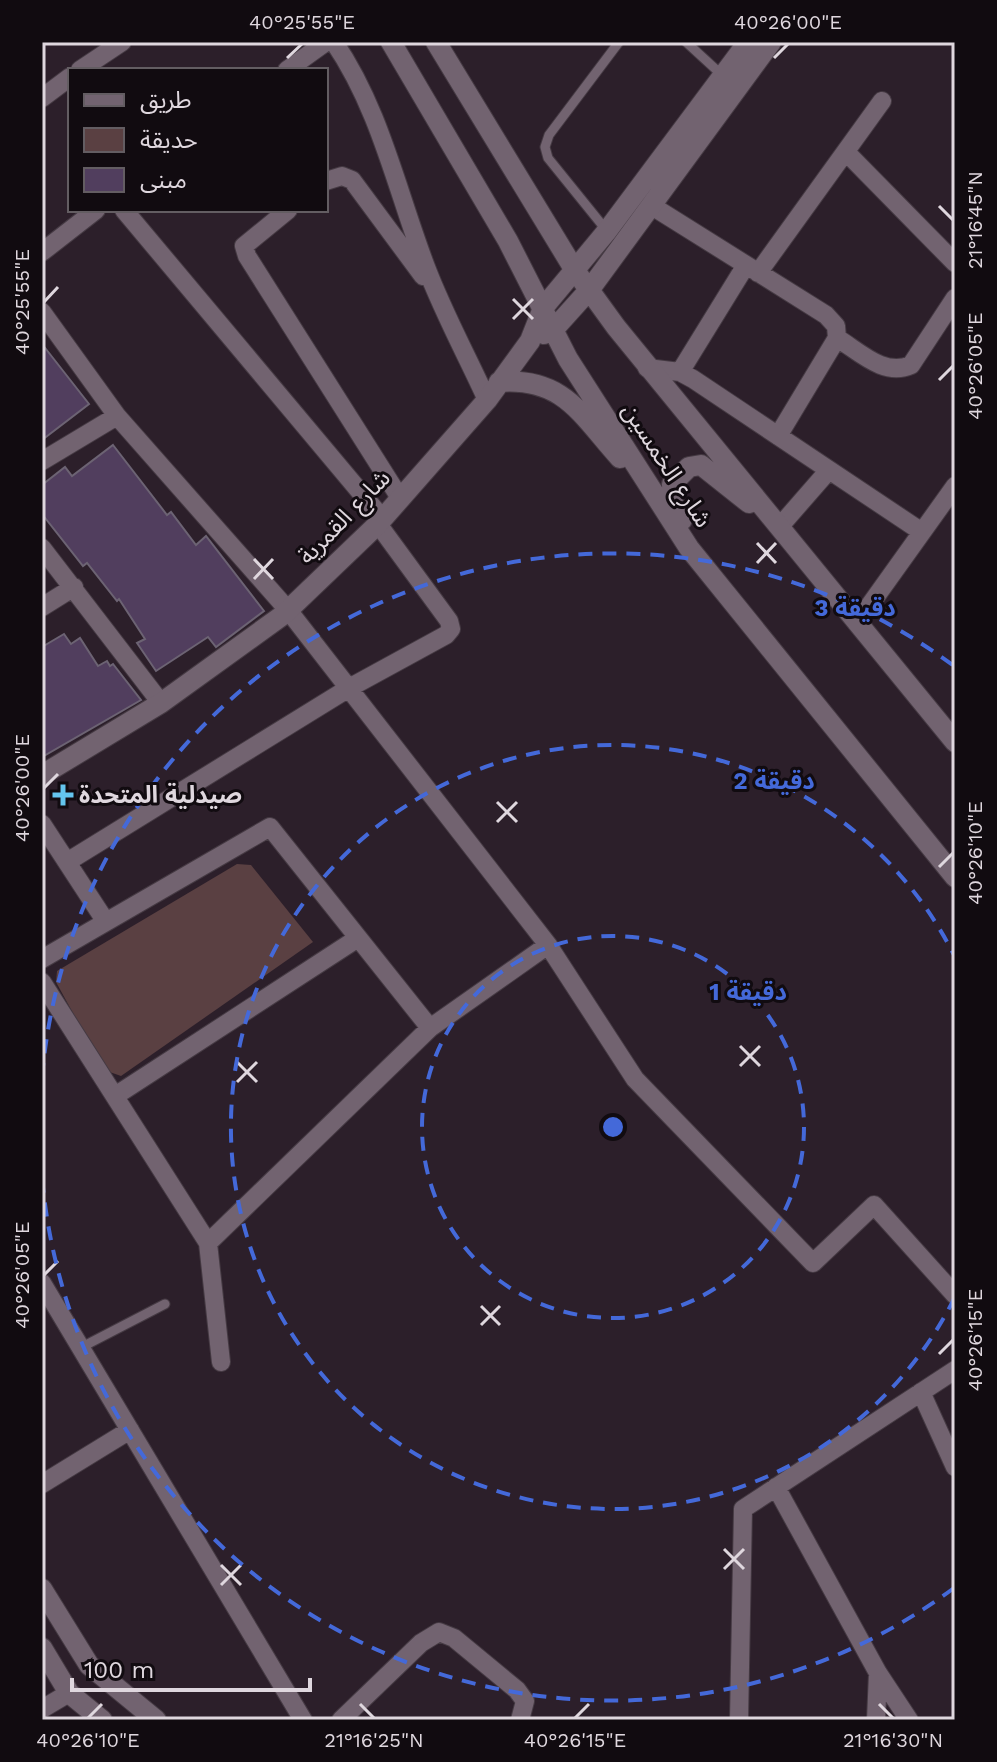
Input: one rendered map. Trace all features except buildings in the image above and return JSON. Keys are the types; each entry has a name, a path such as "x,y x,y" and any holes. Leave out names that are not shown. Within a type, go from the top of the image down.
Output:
{"street":[{"path":"83,68 122,42"},
{"path":"290,68 326,42"},
{"path":"334,42 353,70 375,119 441,301 487,400"},
{"name":"شارع الخمسين","path":"391,42 508,241 568,359 658,501 729,597 955,877"},
{"name":"شارع الخمسين","path":"436,42 574,269 647,368 781,525 955,742"},
{"name":"شارع القمرية","path":"42,775 161,703 288,610 380,521 487,400 530,341 543,308 607,231 748,42"},
{"path":"554,329 590,289 771,42"},
{"path":"42,98 68,78"},
{"path":"680,372 752,269 846,152 882,101"},
{"path":"846,152 955,263"},
{"path":"328,180 342,176 352,180 441,301"},
{"path":"652,206 826,315 836,326 837,338 778,436"},
{"path":"42,252 93,212"},
{"path":"67,862 349,688 446,635 451,629 449,621 380,521 126,212"},
{"path":"285,212 250,238 244,246 247,256 400,498"},
{"path":"837,338 885,368 900,370 911,365 955,298"},
{"path":"42,312 117,416 288,610 548,945 635,1079 813,1263 874,1205 955,1295"},
{"name":"شارع القمرية","path":"530,341 554,329"},
{"path":"647,368 680,372 922,532"},
{"path":"499,382 523,380 544,385 566,398 658,501"},
{"path":"42,461 117,416"},
{"path":"729,597 673,506 672,484 689,467 701,465 794,542"},
{"path":"781,525 829,470"},
{"path":"857,623 955,486"},
{"path":"42,548 161,703"},
{"path":"42,607 74,587"},
{"path":"42,824 106,922"},
{"path":"42,959 270,827 430,1028"},
{"path":"115,1096 358,938"},
{"path":"208,1243 430,1028 548,945"},
{"path":"42,982 208,1243 221,1362"},
{"path":"42,1283 303,1720"},
{"path":"739,1720 743,1509 955,1370"},
{"path":"921,1392 955,1467"},
{"path":"42,1484 130,1430"},
{"path":"776,1487 878,1673 909,1720"},
{"path":"42,1589 89,1665 156,1720"},
{"path":"341,1720 421,1643 439,1632 454,1638 517,1690 525,1701 520,1720"},
{"path":"42,1648 69,1693 102,1720"},
{"path":"876,1720 878,1673"},
{"path":"42,1709 69,1693"}],"lane":[{"path":"607,231 548,158 545,147 549,135 619,42"},
{"path":"686,42 724,76"},
{"path":"80,1348 165,1304"}],"green space":[{"path":"237,864 251,865 313,942 121,1076 104,1070 56,982 57,971"}],"place":[{"name":"صيدلية المتحدة","path":"63,795"}]}
